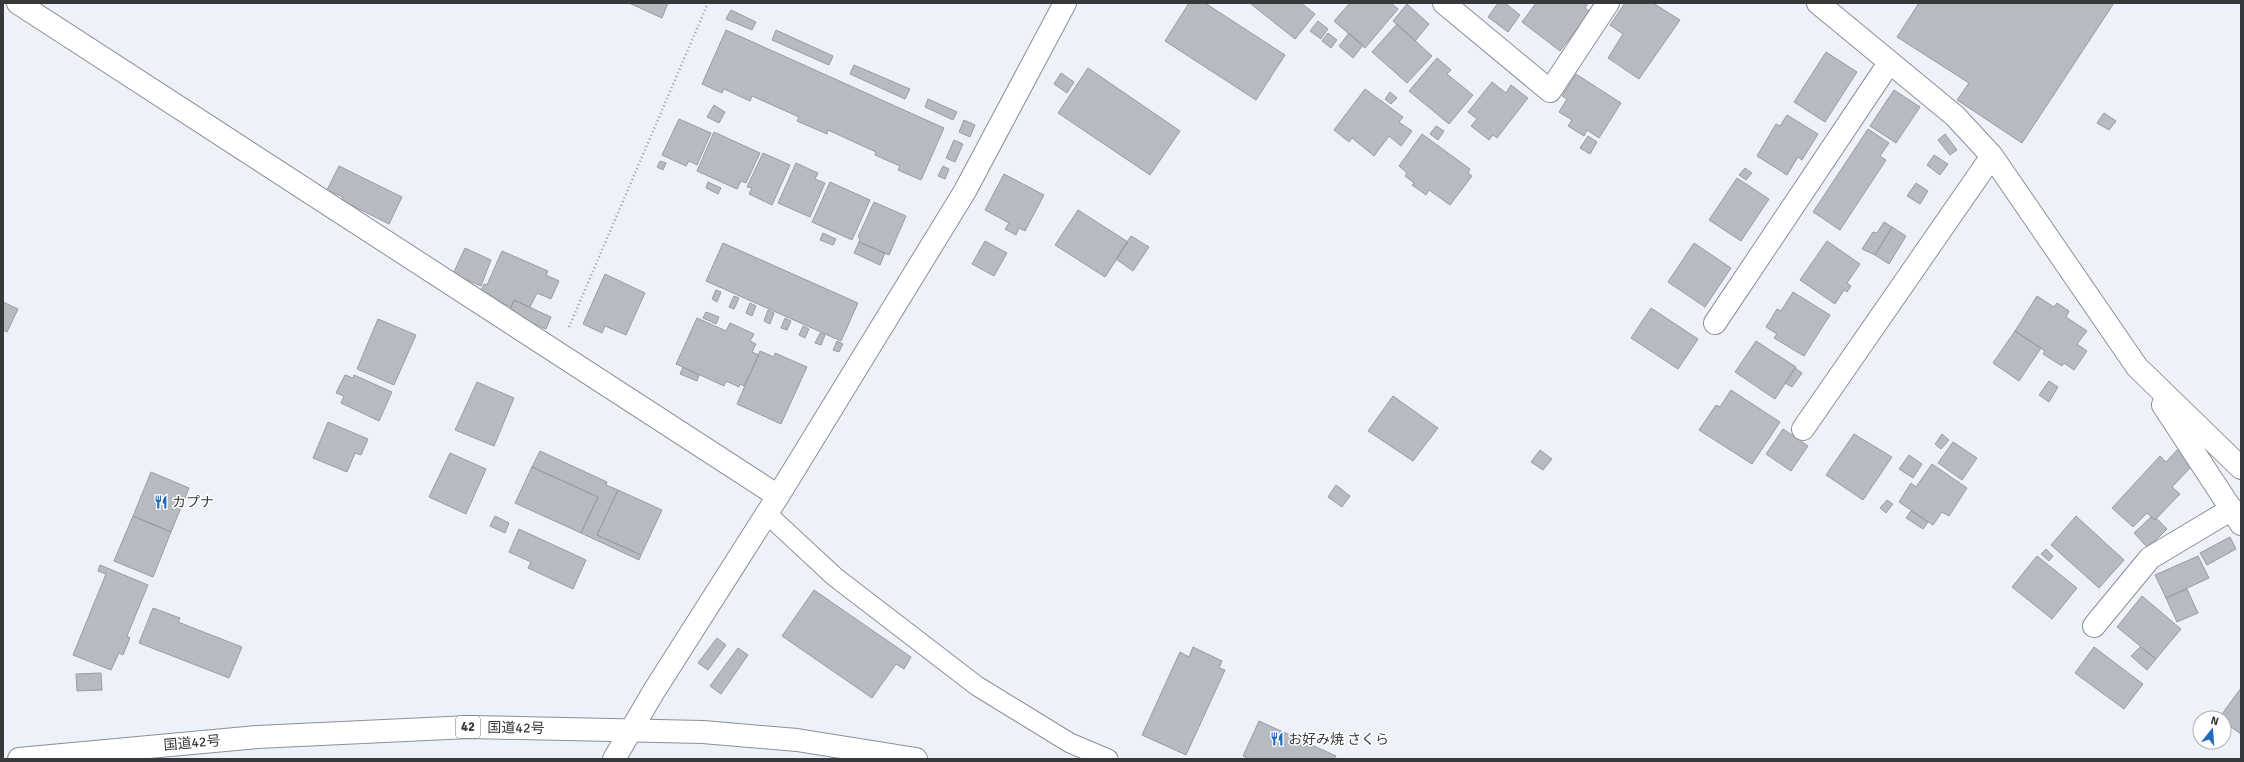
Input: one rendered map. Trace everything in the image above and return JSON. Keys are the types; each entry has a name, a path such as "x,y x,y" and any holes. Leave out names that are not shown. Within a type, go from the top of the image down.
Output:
{"main road":[{"path":"18,3 778,496"},
{"path":"614,759 778,496 965,191 1065,3"},
{"path":"1444,3 1550,91 1608,3"},
{"path":"1818,3 1955,116 1992,156 2237,517 2150,558 2094,626"},
{"path":"1715,323 1889,63"},
{"path":"1802,429 1992,156"},
{"path":"2137,368 2241,468"},
{"name":"国道42号","path":"19,759 265,737 469,727 703,732 798,740 916,759"}],"lane":[{"path":"766,513 835,577 977,686 1070,743 1108,759"}],"path":[{"path":"558,353 708,3"}],"building":[{"path":"629,3 668,3 662,18"},
{"path":"1189,3 1205,3 1285,55 1256,100 1165,41"},
{"path":"1301,3 1315,14 1295,39 1251,4"},
{"path":"1350,3 1391,3 1398,9 1365,48 1334,21"},
{"path":"1498,3 1505,3 1520,15 1508,32 1488,17"},
{"path":"1536,3 1588,3 1585,8 1590,12 1560,51 1522,22"},
{"path":"1625,3 1653,3 1680,20 1639,79 1608,58 1623,34 1610,25"},
{"path":"1919,3 2114,3 2022,143 1957,100 1969,83 1897,37"},
{"path":"1407,4 1429,24 1415,41 1393,21"},
{"path":"731,10 756,22 752,30 726,19"},
{"path":"1318,21 1328,29 1321,39 1310,31"},
{"path":"1397,24 1432,56 1407,83 1372,52"},
{"path":"726,30 944,128 921,180 898,170 900,166 875,155 876,152 828,130 827,134 797,121 799,117 752,96 750,101 724,89 722,93 702,84"},
{"path":"776,30 833,56 829,65 772,40"},
{"path":"1328,33 1337,40 1331,48 1322,41"},
{"path":"1349,33 1363,45 1353,58 1339,46"},
{"path":"1826,52 1857,72 1825,122 1794,102"},
{"path":"1437,58 1451,70 1447,74 1473,95 1449,124 1409,91"},
{"path":"854,65 910,89 905,99 850,74"},
{"path":"1088,68 1180,131 1150,175 1058,113"},
{"path":"1061,73 1074,82 1067,93 1054,84"},
{"path":"1576,74 1621,103 1599,138 1587,130 1584,136 1568,126 1572,120 1559,112 1567,99 1562,96"},
{"path":"1492,82 1506,93 1511,85 1528,98 1497,138 1493,135 1489,140 1471,126 1477,119 1468,112"},
{"path":"1365,89 1403,117 1399,122 1412,131 1401,146 1389,136 1374,156 1352,138 1349,142 1334,130"},
{"path":"1894,90 1920,107 1896,143 1870,126"},
{"path":"1390,92 1397,98 1391,104 1385,99"},
{"path":"928,99 957,112 953,120 925,107"},
{"path":"714,105 725,112 719,123 707,117"},
{"path":"2104,113 2116,121 2109,130 2097,123"},
{"path":"1787,115 1818,134 1802,160 1798,157 1787,175 1757,156 1776,124 1780,126"},
{"path":"679,119 711,133 697,165 689,161 686,166 662,155"},
{"path":"964,120 975,125 970,137 959,132"},
{"path":"1436,126 1444,131 1438,140 1430,134"},
{"path":"1868,129 1889,143 1880,156 1886,160 1840,230 1813,212"},
{"path":"714,132 760,153 746,183 741,181 737,189 697,171"},
{"path":"1422,134 1470,169 1468,173 1472,176 1450,205 1429,190 1426,195 1412,185 1414,183 1405,176 1407,173 1399,166"},
{"path":"1945,134 1957,150 1950,155 1938,140"},
{"path":"1588,136 1597,142 1590,154 1580,148"},
{"path":"954,140 963,144 955,162 946,158"},
{"path":"763,153 790,165 772,205 749,194 752,188 747,187"},
{"path":"1934,155 1948,164 1940,175 1927,165"},
{"path":"660,161 666,163 663,170 657,167"},
{"path":"796,163 818,173 815,179 825,183 810,217 778,203"},
{"path":"339,166 402,197 389,224 341,200 343,197 327,190"},
{"path":"943,166 949,169 945,179 938,176"},
{"path":"1745,168 1752,173 1746,180 1739,175"},
{"path":"1004,174 1044,195 1025,231 1019,228 1016,235 1005,229 1009,223 985,210"},
{"path":"1737,178 1769,199 1741,241 1709,220"},
{"path":"708,182 721,188 718,194 706,188"},
{"path":"830,182 870,200 852,240 812,222"},
{"path":"1916,183 1928,191 1920,204 1907,196"},
{"path":"874,202 906,216 889,255 859,242 860,239 858,237"},
{"path":"1078,210 1128,242 1105,277 1055,245"},
{"path":"1884,222 1892,227 1875,255 1862,249 1873,232 1877,233"},
{"path":"1892,227 1906,236 1889,264 1875,255"},
{"path":"823,233 836,239 833,245 820,240"},
{"path":"1131,236 1149,247 1133,271 1116,259"},
{"path":"985,241 1007,253 994,276 972,264"},
{"path":"1827,241 1860,264 1847,283 1851,286 1847,292 1844,290 1835,304 1800,280"},
{"path":"859,242 885,253 880,265 854,253"},
{"path":"723,243 858,303 841,341 706,281"},
{"path":"1694,243 1731,268 1705,307 1668,282"},
{"path":"465,248 491,260 481,286 453,274"},
{"path":"502,251 548,271 546,275 559,281 551,299 537,293 530,307 514,300 511,307 480,292 484,284 487,285"},
{"path":"605,274 645,293 626,335 605,326 602,333 583,324"},
{"path":"716,290 721,292 717,302 712,299"},
{"path":"1793,292 1830,315 1804,356 1774,338 1777,334 1766,327 1777,309 1781,311"},
{"path":"734,296 739,298 734,309 729,307"},
{"path":"2037,296 2054,307 2057,303 2069,311 2066,317 2087,331 2077,344 2087,351 2074,370 2064,363 2062,366 2043,354 2045,351 2015,331"},
{"path":"514,300 551,317 546,329 509,313"},
{"path":"3,302 18,309 7,332 3,330"},
{"path":"750,303 756,306 752,316 746,313"},
{"path":"1651,308 1698,339 1678,369 1631,338"},
{"path":"768,310 774,313 770,324 764,321"},
{"path":"706,312 719,317 716,324 703,318"},
{"path":"697,318 726,331 730,323 754,334 750,341 756,344 752,352 759,355 744,386 740,384 739,387 726,381 724,386 676,364"},
{"path":"785,318 791,321 787,330 781,328"},
{"path":"378,319 416,335 394,385 357,369"},
{"path":"803,326 809,329 805,338 799,335"},
{"path":"2015,331 2041,348 2019,381 1993,363"},
{"path":"820,333 825,335 821,345 815,343"},
{"path":"837,341 843,344 839,352 833,350"},
{"path":"1756,341 1796,367 1775,399 1735,372"},
{"path":"760,351 774,357 775,353 807,367 781,424 737,404"},
{"path":"683,367 699,375 697,381 680,374"},
{"path":"1795,368 1802,373 1792,387 1785,383"},
{"path":"345,375 353,378 354,375 392,392 379,421 341,403 344,396 336,393"},
{"path":"2049,381 2058,387 2049,402 2039,395"},
{"path":"477,382 514,398 494,446 455,430"},
{"path":"1731,390 1780,422 1752,464 1699,430 1716,405 1720,407"},
{"path":"1393,396 1438,428 1413,461 1368,431"},
{"path":"328,422 368,439 361,455 355,453 347,472 313,458"},
{"path":"1783,429 1808,446 1791,471 1766,454"},
{"path":"1854,434 1892,457 1863,500 1826,475"},
{"path":"1942,434 1949,440 1941,449 1935,444"},
{"path":"1953,442 1977,458 1962,480 1938,463"},
{"path":"2179,448 2193,465 2172,487 2180,494 2155,520 2147,513 2133,527 2112,508 2160,456 2166,462"},
{"path":"1540,450 1552,459 1543,470 1531,462"},
{"path":"540,451 607,482 606,485 618,490 597,535 641,555 639,560 581,533 598,497 532,467"},
{"path":"450,453 486,469 466,514 429,497"},
{"path":"1909,455 1922,464 1913,478 1899,469"},
{"path":"1932,464 1967,488 1949,516 1942,512 1933,525 1899,502 1911,483 1916,487"},
{"path":"532,467 598,497 581,533 515,503"},
{"name":"カプナ","path":"151,472 189,488 171,532 133,516"},
{"path":"1336,485 1350,496 1342,507 1328,497"},
{"path":"618,490 662,510 641,555 597,535"},
{"path":"1887,500 1893,504 1886,513 1880,508"},
{"path":"1911,511 1928,522 1923,529 1906,518"},
{"path":"133,516 171,532 153,577 114,561"},
{"path":"495,516 509,523 505,533 490,526"},
{"path":"2076,516 2124,560 2099,588 2051,545"},
{"path":"2151,517 2155,520 2156,518 2167,529 2148,548 2134,533"},
{"path":"519,529 586,560 573,589 528,568 531,562 509,552"},
{"path":"2230,537 2236,549 2207,565 2200,553"},
{"path":"2046,549 2053,556 2049,561 2041,554"},
{"path":"2037,556 2077,588 2052,619 2012,587"},
{"path":"2198,556 2209,578 2166,598 2155,575"},
{"path":"100,565 148,585 127,636 130,638 123,655 119,653 111,670 73,655 106,574 98,571"},
{"path":"2187,589 2198,613 2177,622 2166,598"},
{"path":"814,590 911,657 904,669 896,664 872,698 782,636"},
{"path":"2142,596 2181,629 2156,659 2117,627"},
{"path":"153,608 180,618 178,622 242,647 229,678 139,643"},
{"path":"717,638 726,645 708,670 698,663"},
{"path":"1193,647 1222,661 1219,668 1225,670 1186,755 1142,735 1180,652 1189,657"},
{"path":"2094,647 2143,684 2124,709 2075,673"},
{"path":"2140,647 2156,659 2147,670 2131,656"},
{"path":"738,648 748,655 721,694 710,686"},
{"path":"101,673 102,690 77,691 76,674"},
{"path":"2241,688 2241,734 2232,728 2232,710 2225,710"},
{"path":"1259,721 1336,756 1334,759 1250,759 1243,756"}],"place":[{"name":"カプナ","path":"161,502"},
{"name":"お好み焼 さくら","path":"1277,739"}]}
